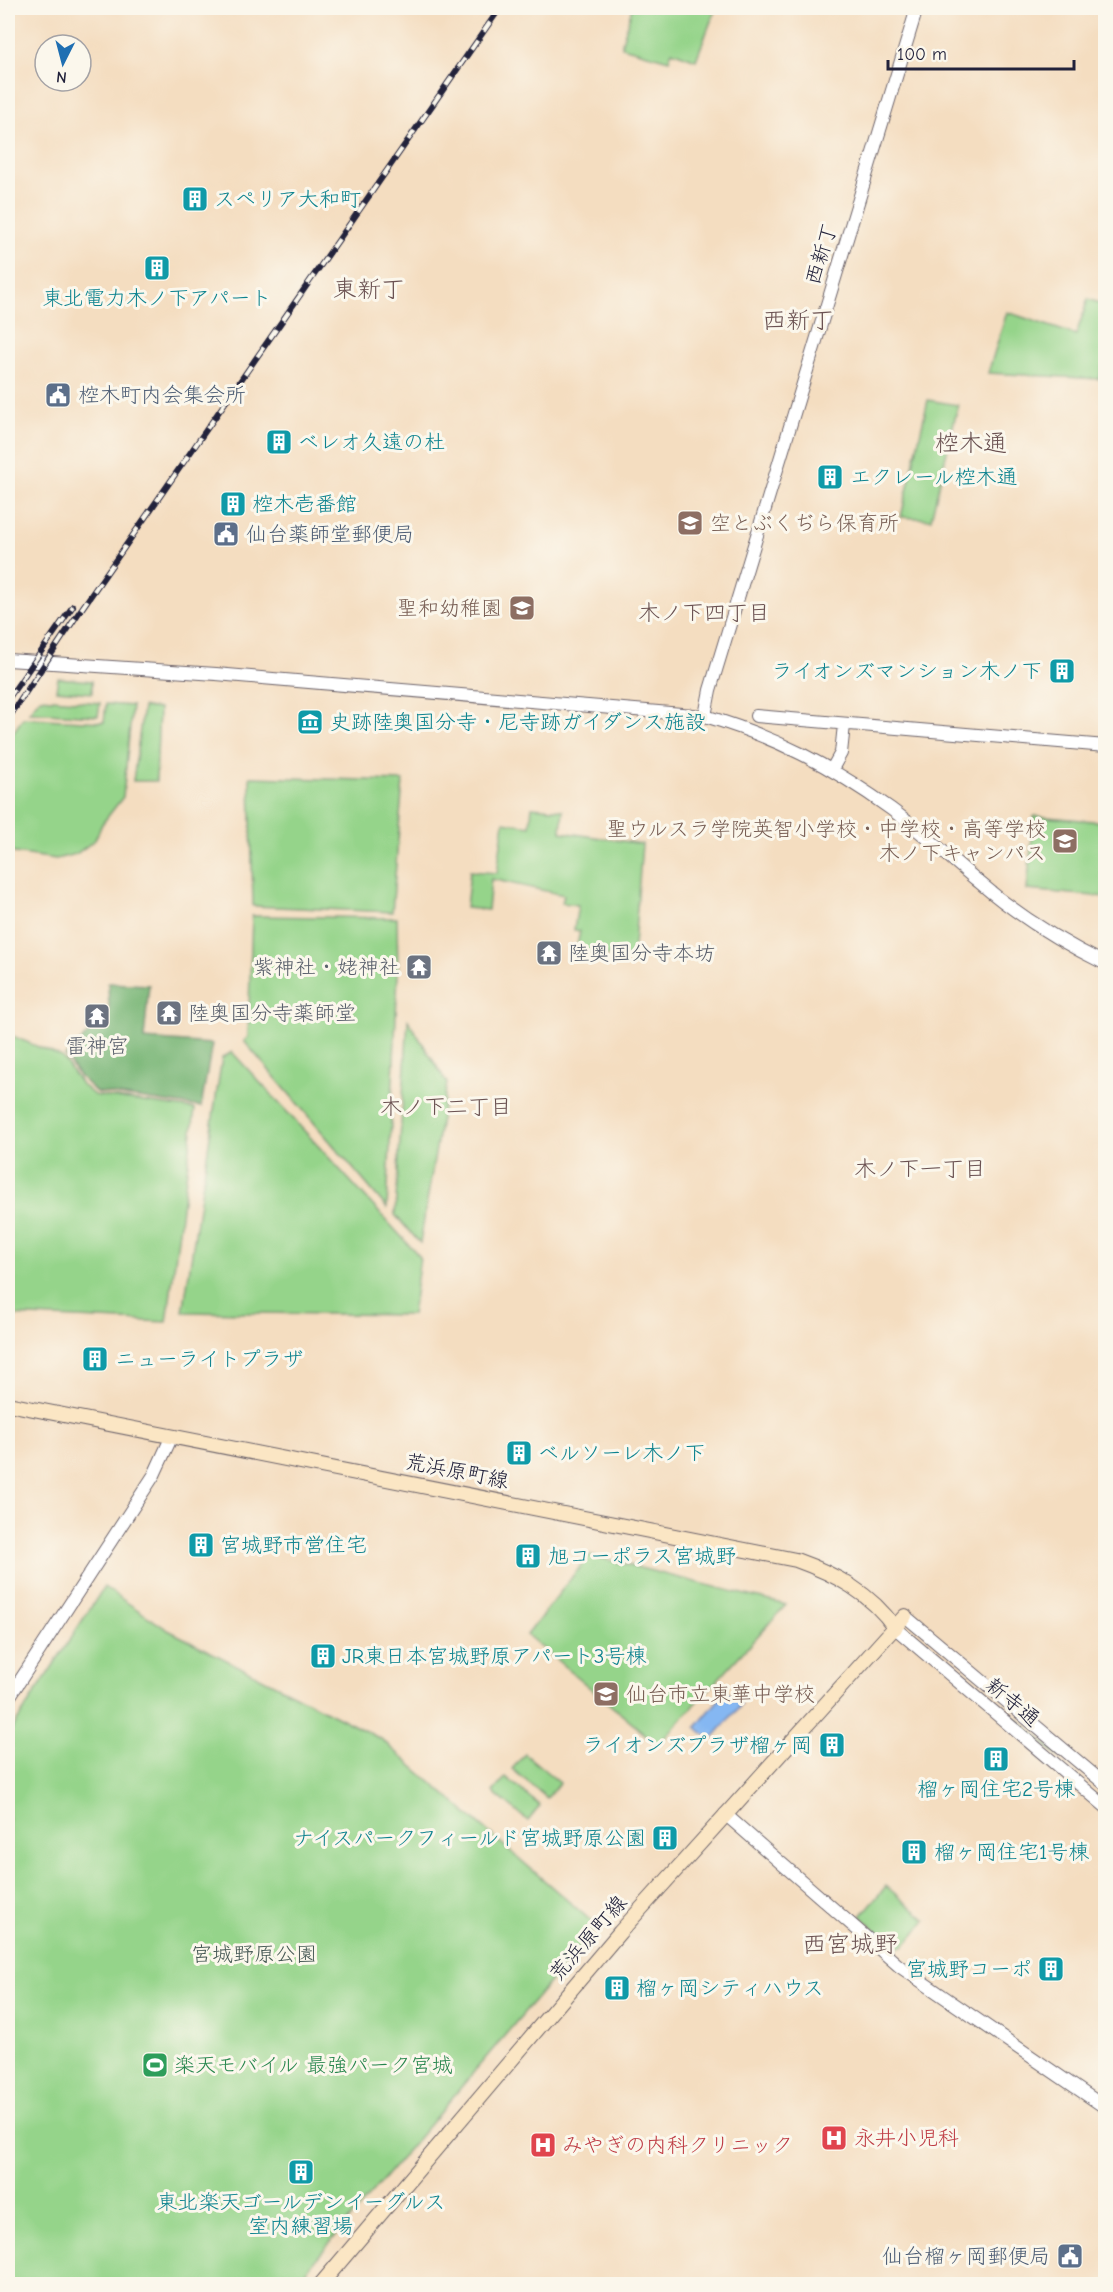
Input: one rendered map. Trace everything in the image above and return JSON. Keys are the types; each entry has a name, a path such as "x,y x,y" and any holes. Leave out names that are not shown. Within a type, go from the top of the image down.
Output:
{"main road":[{"name":"荒浜原町線","path":"8,1404 796,1560 822,1569 842,1580 885,1612 895,1628"},
{"name":"荒浜原町線","path":"885,1612 906,1616"},
{"name":"荒浜原町線","path":"321,2284 535,2031 726,1814 906,1616"}],"street":[{"name":"西新丁","path":"705,716 710,690 917,8"},
{"path":"8,660 239,676 705,716 744,727 786,744 832,769 893,810 981,884 1038,926 1078,951 1106,964"},
{"path":"756,717 1106,746"},
{"path":"832,769 841,753 844,725"},
{"path":"8,1699 154,1475 171,1438"},
{"name":"新寺通","path":"906,1616 1106,1785"},
{"name":"新寺通","path":"895,1628 1106,1807"},
{"path":"726,1814 899,1966 1106,2108"}],"green space":[{"path":"632,8 716,8 696,60 672,51 669,60 622,47"},
{"path":"1088,299 1105,305 1105,359 1099,379 988,373 1007,312 1076,335"},
{"path":"928,400 958,405 931,519 901,517"},
{"path":"58,678 92,681 92,693 56,690"},
{"path":"40,698 100,703 98,716 29,712"},
{"path":"106,704 132,706 123,797 102,824 95,840 76,854 56,859 8,852 8,740 23,718 104,722"},
{"path":"143,707 159,709 156,781 133,781"},
{"path":"250,777 403,781 392,912 253,906"},
{"path":"532,807 563,810 561,832 642,844 633,959 576,951 580,931 574,930 578,905 562,903 564,895 491,879 488,910 466,908 470,871 497,873 504,822 530,826"},
{"path":"1034,816 1105,822 1105,897 1027,890"},
{"path":"252,916 397,918 398,974 387,1208 244,1041 248,1037"},
{"path":"108,983 149,985 144,1039 212,1044 201,1107 96,1092 79,1076 65,1056 109,1010"},
{"path":"408,1020 447,1083 420,1243 395,1215"},
{"path":"8,1034 62,1057 81,1084 94,1095 195,1109 167,1322 8,1315"},
{"path":"232,1052 420,1257 412,1315 183,1312 222,1058"},
{"path":"589,1555 786,1605 658,1745 527,1635"},
{"name":"宮城野原公園","path":"104,1587 168,1630 381,1739 597,1926 295,2284 8,2284 8,1735"},
{"path":"974,1684 1059,1754 1059,1757 974,1687"},
{"path":"525,1754 560,1783 547,1798 512,1769"},
{"path":"506,1777 540,1806 528,1821 493,1792"},
{"path":"886,1886 926,1920 904,1946 895,1947 861,1916"}],"water":[{"path":"726,1691 742,1704 711,1740 696,1727"}],"railway":[{"path":"8,719 78,614 500,8"},
{"path":"8,699 73,606"}],"place":[{"name":"スペリア大和町","path":"195,199"},
{"name":"東北電力木ノ下アパート","path":"157,268"},
{"name":"椌木町内会集会所","path":"58,395"},
{"name":"ベレオ久遠の杜","path":"279,442"},
{"name":"エクレール椌木通","path":"830,477"},
{"name":"椌木壱番館","path":"233,504"},
{"name":"空とぶくぢら保育所","path":"690,523"},
{"name":"仙台薬師堂郵便局","path":"226,534"},
{"name":"聖和幼稚園","path":"522,608"},
{"name":"ライオンズマンション木ノ下","path":"1062,671"},
{"name":"史跡陸奥国分寺・尼寺跡ガイダンス施設","path":"310,722"},
{"name":"聖ウルスラ学院英智小学校・中学校・高等学校 木ノ下キャンパス","path":"1065,841"},
{"name":"陸奥国分寺本坊","path":"549,953"},
{"name":"紫神社・姥神社","path":"419,967"},
{"name":"陸奥国分寺薬師堂","path":"169,1013"},
{"name":"雷神宮","path":"97,1016"},
{"name":"ニューライトプラザ","path":"95,1359"},
{"name":"ベルソーレ木ノ下","path":"519,1453"},
{"name":"宮城野市営住宅","path":"201,1545"},
{"name":"旭コーポラス宮城野","path":"528,1556"},
{"name":"JR東日本宮城野原アパート3号棟","path":"323,1656"},
{"name":"仙台市立東華中学校","path":"606,1694"},
{"name":"ライオンズプラザ榴ヶ岡","path":"832,1745"},
{"name":"榴ヶ岡住宅2号棟","path":"996,1759"},
{"name":"ナイスパークフィールド宮城野原公園","path":"665,1838"},
{"name":"榴ヶ岡住宅1号棟","path":"914,1852"},
{"name":"宮城野コーポ","path":"1051,1969"},
{"name":"榴ヶ岡シティハウス","path":"617,1988"},
{"name":"楽天モバイル 最強パーク宮城","path":"155,2065"},
{"name":"永井小児科","path":"834,2138"},
{"name":"みやぎの内科クリニック","path":"543,2145"},
{"name":"東北楽天ゴールデンイーグルス 室内練習場","path":"301,2172"},
{"name":"仙台榴ヶ岡郵便局","path":"1070,2256"}],"district":[{"name":"東新丁","path":"369,289"},
{"name":"西新丁","path":"798,320"},
{"name":"椌木通","path":"971,443"},
{"name":"木ノ下四丁目","path":"704,612"},
{"name":"木ノ下二丁目","path":"446,1106"},
{"name":"木ノ下一丁目","path":"920,1168"},
{"name":"西宮城野","path":"850,1944"}]}
